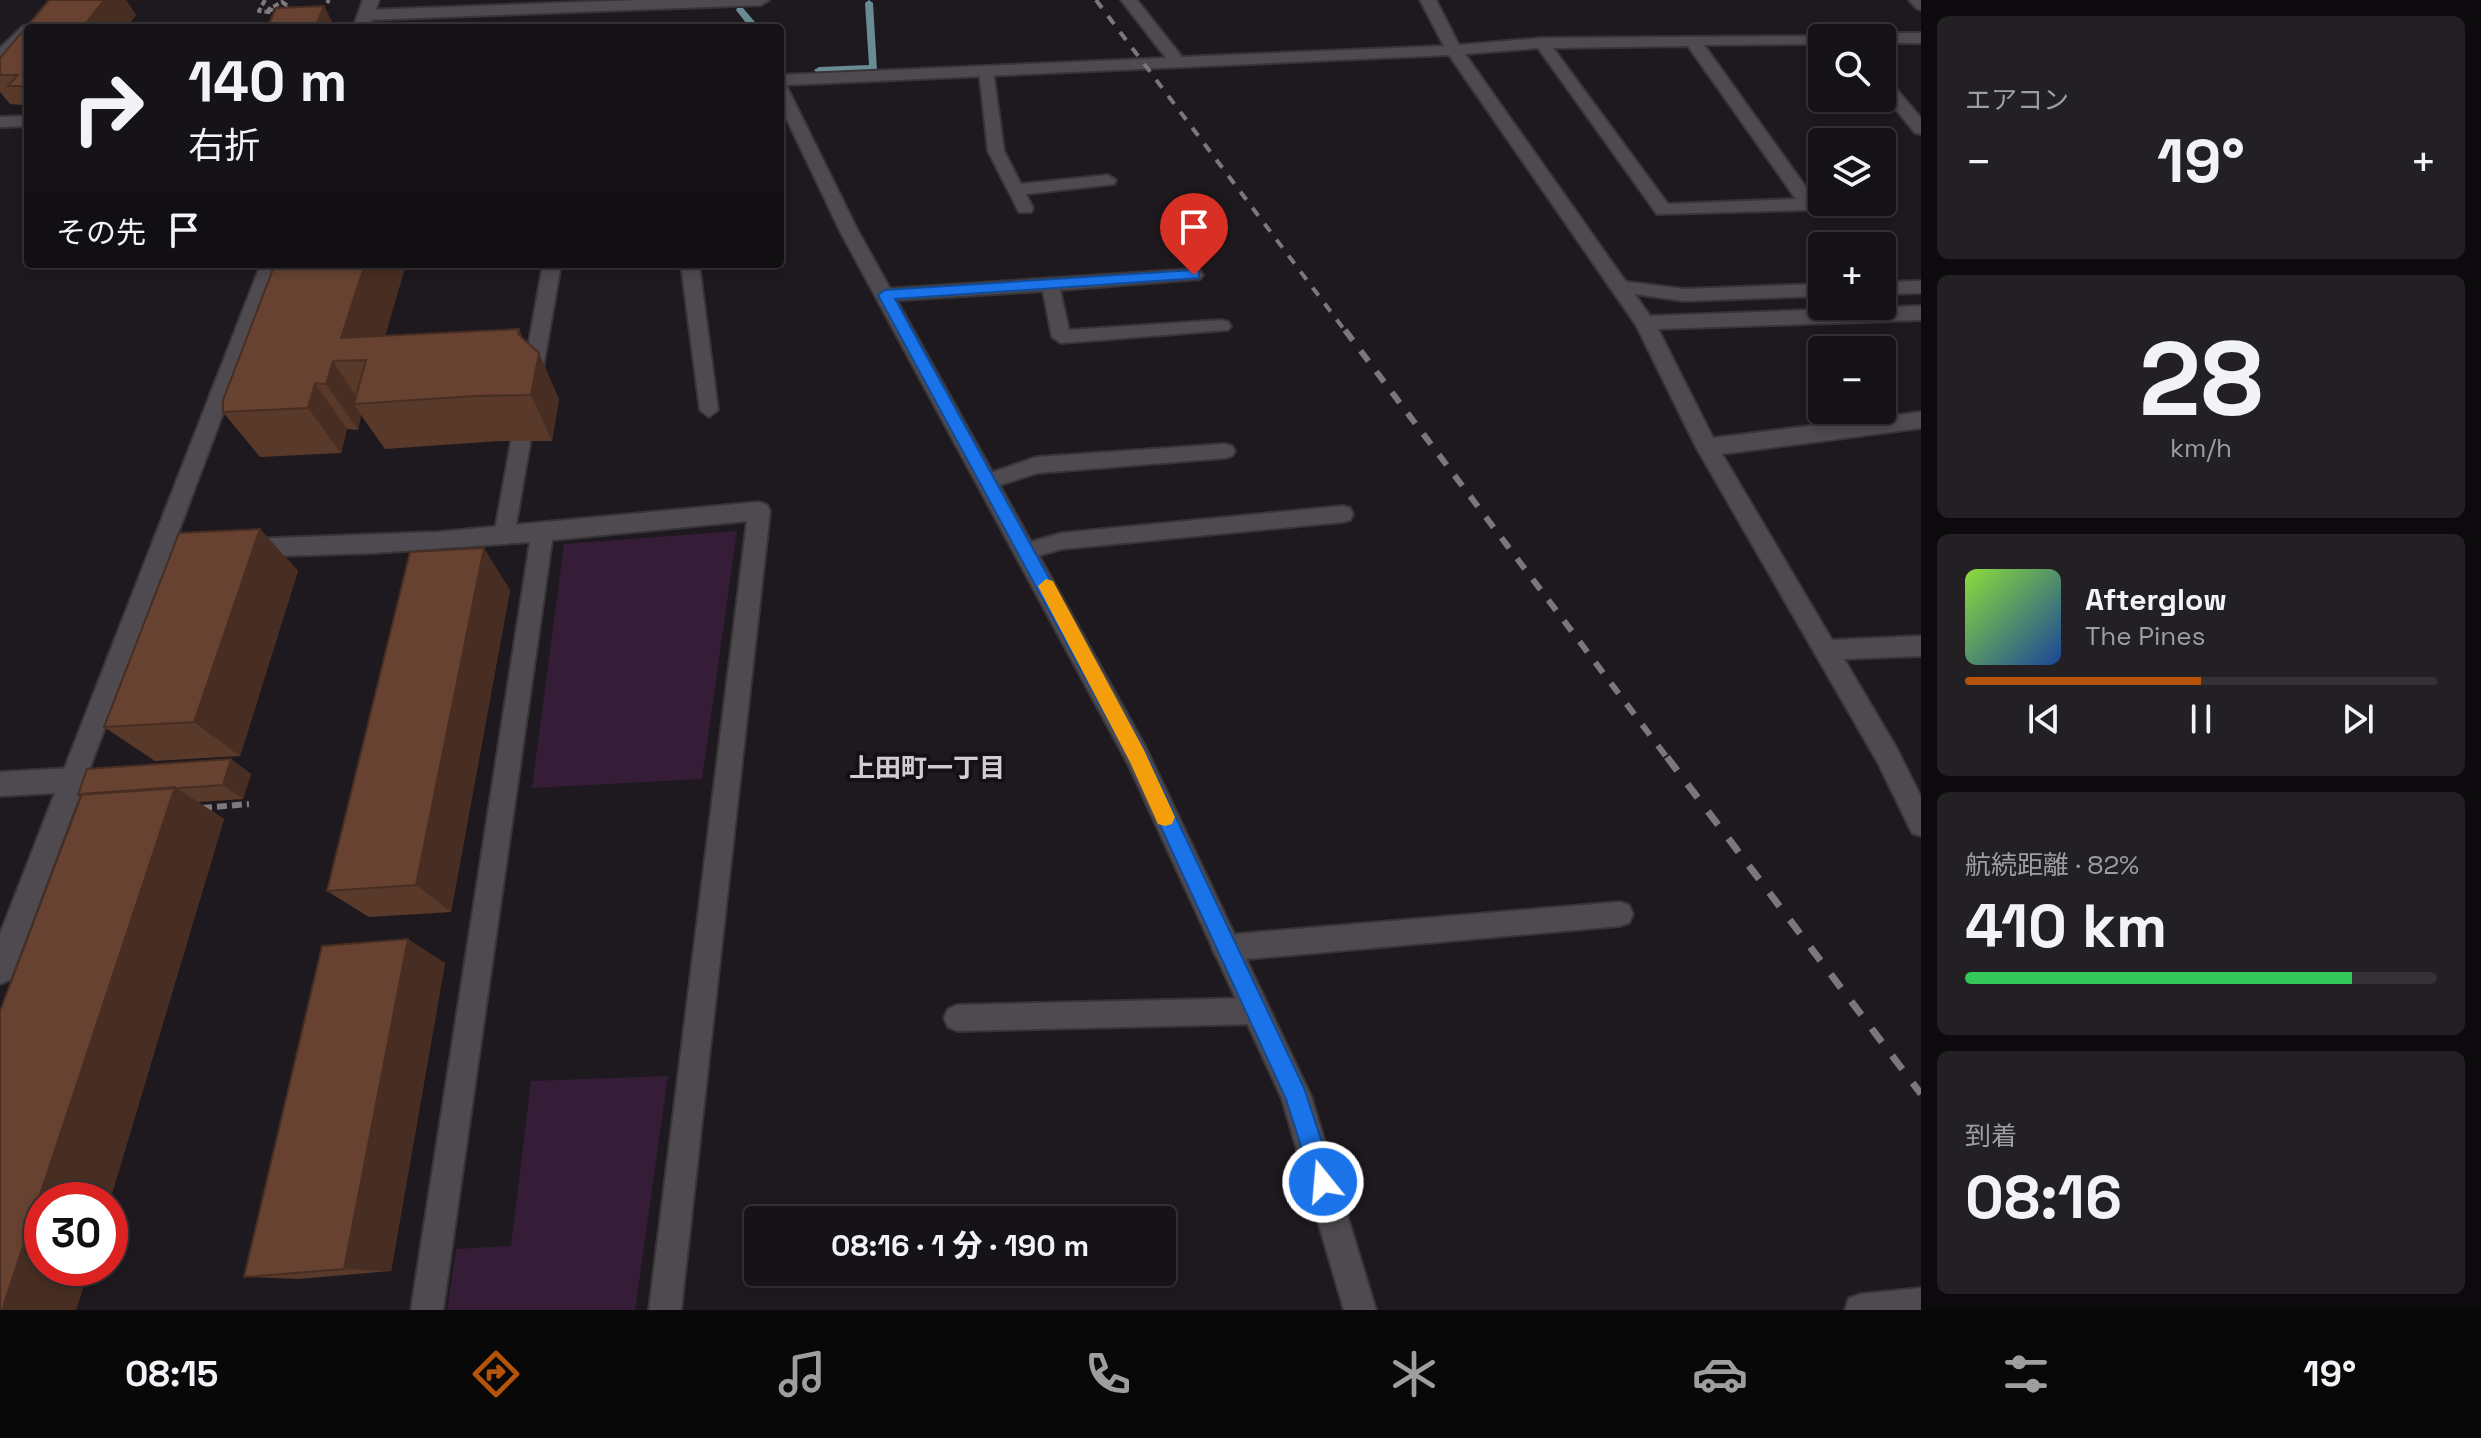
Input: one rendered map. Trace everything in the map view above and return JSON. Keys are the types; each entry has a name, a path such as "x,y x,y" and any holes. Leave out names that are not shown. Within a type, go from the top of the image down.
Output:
{"street":[{"path":"366,14 761,0"},
{"path":"1129,0 1177,61"},
{"path":"1428,0 1454,50 1645,323 1707,447 1887,755 1921,824"},
{"path":"0,57 7,44 24,32"},
{"path":"1896,38 1921,38"},
{"path":"784,80 1454,50 1542,43 1808,39"},
{"path":"1542,43 1663,210 1809,204 1692,40"},
{"path":"784,96 849,231 1137,756 1296,1096 1360,1310"},
{"path":"1896,99 1921,129"},
{"path":"0,970 268,268"},
{"path":"1645,323 1921,313"},
{"path":"1707,447 1754,444 1855,425 1921,420"},
{"path":"225,548 336,547 542,534 759,511 665,1310"},
{"path":"427,1310 542,534"},
{"path":"162,548 193,548"},
{"path":"1826,650 1921,646"},
{"path":"0,784 73,780"},
{"path":"1861,1310 1921,1304"}],"lane":[{"path":"986,70 996,151 1025,208"},
{"path":"0,122 24,121"},
{"path":"1016,190 1108,180"},
{"path":"504,536 551,268"},
{"path":"691,268 709,410"},
{"path":"885,295 1194,275"},
{"path":"1050,284 1061,337 1222,326"},
{"path":"1620,287 1684,295 1808,291"},
{"path":"1896,288 1921,287"},
{"path":"988,481 1037,465 1225,451"},
{"path":"1027,551 1062,541 1343,514"},
{"path":"1225,948 1620,914"},
{"path":"957,1018 1254,1011"}],"path":[{"path":"265,0 259,11 271,12 283,12 290,5 278,3 270,7 271,12"},
{"path":"187,809 249,804"}],"shaded area":[{"path":"737,531 702,779 532,788 564,544"},
{"path":"668,1076 635,1310 447,1310 456,1249 511,1246 531,1081"}],"building":[{"path":"49,0 104,0 85,24 29,24"},
{"path":"324,6 317,24 269,24 276,8"},
{"path":"24,30 24,86 8,86 18,75 0,75 0,58"},
{"path":"273,268 364,268 341,338 519,329 518,334 539,353 531,395 354,404 366,360 333,361 326,384 315,383 308,408 223,412 223,400"},
{"path":"260,529 194,722 104,727 179,533"},
{"path":"484,548 416,885 327,891 410,552"},
{"path":"231,759 223,785 78,795 87,769"},
{"path":"175,787 44,1182 24,1182 24,1243 0,1310 0,1011 82,794"},
{"path":"408,939 344,1269 244,1277 322,946"}],"waterway":[{"path":"819,70 874,68 869,3"},
{"path":"740,10 752,24"}],"railway":[{"path":"1096,0 1346,332"},
{"path":"1345,330 1668,759"},
{"path":"1667,757 1921,1094"}],"slow traffic":[{"path":"1046,586 1137,756 1165,817"}],"district":[{"name":"上田町一丁目","path":"927,768"}],"route":[{"path":"1194,275 885,295 1137,756 1296,1096 1323,1182"}]}
